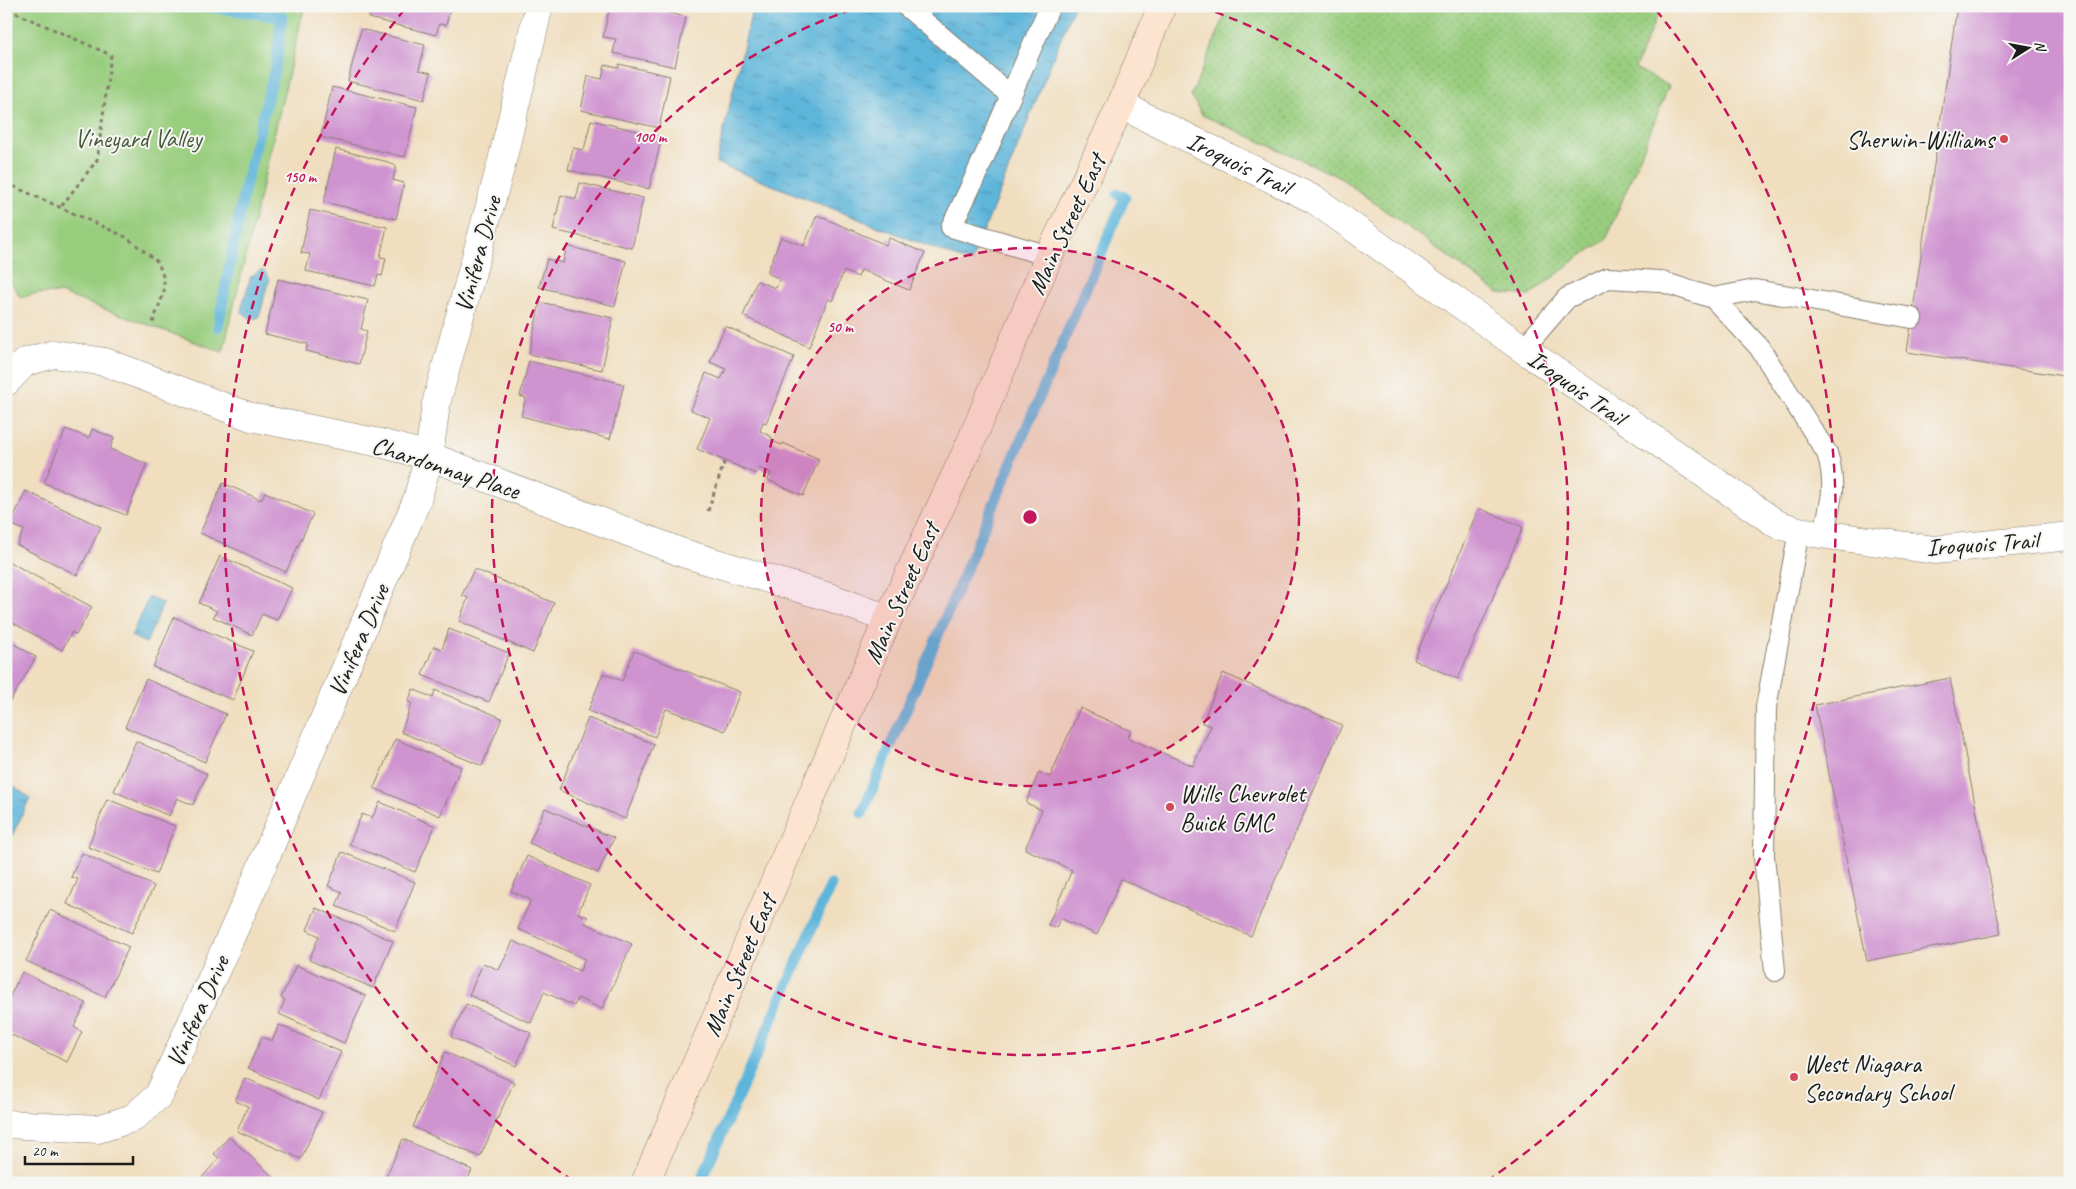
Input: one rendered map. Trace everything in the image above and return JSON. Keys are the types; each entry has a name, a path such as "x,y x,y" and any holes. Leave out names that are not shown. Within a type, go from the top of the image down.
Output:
{"main road":[{"name":"Main Street East","path":"645,1183 888,619 970,444 1049,256 1121,105 1162,6"}],"street":[{"name":"Vinifera Drive","path":"6,1124 98,1130 133,1118 159,1096 250,894 417,500 429,456 436,404 501,165 539,6"},
{"name":"Iroquois Trail","path":"1121,105 1315,200 1523,349 1777,524 1811,533 1934,550 2070,536"},
{"name":"Chardonnay Place","path":"6,382 24,362 54,354 105,362 251,417 380,443 429,456 683,553 832,598 888,619"}],"lane":[{"path":"906,6 1010,95"},
{"path":"1049,256 951,227 974,182 1050,6"},
{"path":"1523,349 1567,298 1608,278 1659,281 1713,298 1756,290 1912,318"},
{"path":"1713,298 1759,347 1827,453 1833,471 1834,490 1811,533 1766,707 1764,856 1775,971"}],"path":[{"path":"13,6 14,12 112,55 97,160 60,208"},
{"path":"6,183 126,237 158,262 164,279 164,292 152,325"},
{"path":"708,511 725,460"}],"green space":[{"name":"Vineyard Valley","path":"6,6 288,6 304,8 223,352 60,293 33,294 21,298 6,274"},
{"path":"1229,6 1661,6 1635,68 1669,86 1606,240 1579,257 1529,296 1498,293 1339,177 1202,115 1191,96"}],"water":[{"path":"753,6 1074,6 971,263 716,163"},
{"path":"261,270 265,272 270,280 258,318 250,318 242,312 242,306 251,276"},
{"path":"149,597 163,604 146,643 131,636"},
{"path":"12,785 30,798 12,836 6,839 6,795"}],"building":[{"path":"372,6 451,6 446,25 439,24 436,35 369,18"},
{"path":"610,6 638,6 686,17 675,67 613,53 616,39 603,37"},
{"name":"Sherwin-Williams","path":"1957,6 2070,6 2070,377 1907,352"},
{"path":"361,29 425,45 419,70 431,73 424,100 348,81"},
{"path":"619,64 670,76 659,128 581,110 588,76 602,79 605,65 619,68"},
{"path":"332,87 417,107 405,157 321,137"},
{"path":"591,120 662,137 649,189 568,170 573,148 584,150"},
{"path":"336,149 388,162 396,166 393,180 404,183 396,219 324,202"},
{"path":"580,183 643,198 632,248 553,230 561,195 576,199"},
{"path":"310,210 387,227 380,257 386,258 382,276 378,275 375,286 306,271 310,254 301,253"},
{"path":"817,215 886,245 889,238 925,253 909,290 861,270 858,277 844,271 832,301 828,299 809,347 743,316 757,281 776,288 780,279 767,273 781,237 804,246"},
{"path":"567,246 626,261 615,306 539,287 547,259 563,263"},
{"path":"278,279 368,300 361,329 367,331 359,364 306,351 308,344 265,334"},
{"path":"540,302 613,318 602,370 529,354"},
{"path":"725,326 794,357 766,423 763,422 760,431 772,437 771,441 782,445 783,443 819,459 803,496 768,480 771,473 759,468 756,474 697,449 710,418 691,410 706,373 721,379 726,369 710,362"},
{"path":"529,361 624,384 610,439 521,416 526,398 520,396"},
{"path":"66,429 89,438 92,429 114,438 110,449 147,464 126,515 44,483"},
{"path":"223,483 261,500 265,492 313,514 286,572 200,533"},
{"path":"26,491 101,527 77,575 17,545 24,530 10,524"},
{"path":"1479,508 1523,527 1458,679 1414,660"},
{"path":"220,556 292,588 277,620 262,614 252,635 213,617 217,611 199,603"},
{"path":"6,560 92,607 76,635 72,632 62,650 6,619"},
{"path":"474,569 554,603 533,653 459,621 468,598 462,595"},
{"path":"174,617 253,651 233,700 153,667"},
{"path":"449,629 509,653 489,702 422,675 434,646 442,649"},
{"path":"6,639 36,657 9,703 6,701"},
{"path":"634,651 740,692 725,731 666,709 655,737 588,711 603,673 622,681"},
{"name":"Wills Chevrolet Buick GMC","path":"1223,673 1342,725 1251,936 1121,879 1097,935 1060,918 1056,928 1048,925 1072,870 1025,849 1042,810 1026,803 1039,772 1050,777 1080,708 1131,731 1128,738 1193,766 1211,726 1202,723"},
{"path":"1950,678 2001,934 1867,961 1815,705"},
{"path":"146,679 226,714 205,762 125,727"},
{"path":"413,689 433,698 435,690 502,718 482,766 401,732 412,703 408,702"},
{"path":"588,718 654,744 625,819 559,790"},
{"path":"395,739 461,767 440,816 374,788"},
{"path":"136,741 207,774 193,805 177,798 169,816 114,791"},
{"path":"107,799 175,826 156,874 88,847"},
{"path":"380,802 435,826 415,872 349,844 362,814 372,818"},
{"path":"545,808 614,838 598,873 529,843"},
{"path":"342,852 415,882 395,931 336,906 342,892 328,886"},
{"path":"82,853 154,886 132,933 67,904 78,879 71,877"},
{"path":"527,856 590,885 578,913 588,917 585,923 632,944 602,1009 578,998 574,1006 544,992 531,1023 469,995 483,963 499,970 513,941 580,971 585,959 518,929 531,900 511,891"},
{"path":"316,908 393,941 373,988 309,960 319,936 307,930"},
{"path":"50,910 129,947 105,997 26,961"},
{"path":"296,965 366,996 344,1043 279,1014 285,1000 281,998"},
{"path":"22,972 86,1003 74,1027 82,1032 67,1062 6,1032 6,1004"},
{"path":"466,1004 531,1033 516,1066 451,1037"},
{"path":"279,1025 341,1052 319,1100 248,1068 262,1037 272,1041"},
{"path":"445,1052 514,1082 480,1157 413,1127"},
{"path":"245,1078 322,1112 301,1159 237,1131 248,1106 235,1101"},
{"path":"229,1137 280,1183 202,1183 199,1181 219,1158 214,1154"},
{"path":"403,1139 472,1170 466,1183 399,1183 386,1177"}],"waterway":[{"path":"204,6 282,17 276,64 244,191 218,327"},
{"path":"862,813 1125,197 1118,194"},
{"path":"700,1183 831,885"}],"place":[{"name":"Sherwin-Williams","path":"2004,139"},
{"name":"Wills Chevrolet Buick GMC","path":"1170,807"},
{"name":"West Niagara Secondary School","path":"1794,1077"}]}
